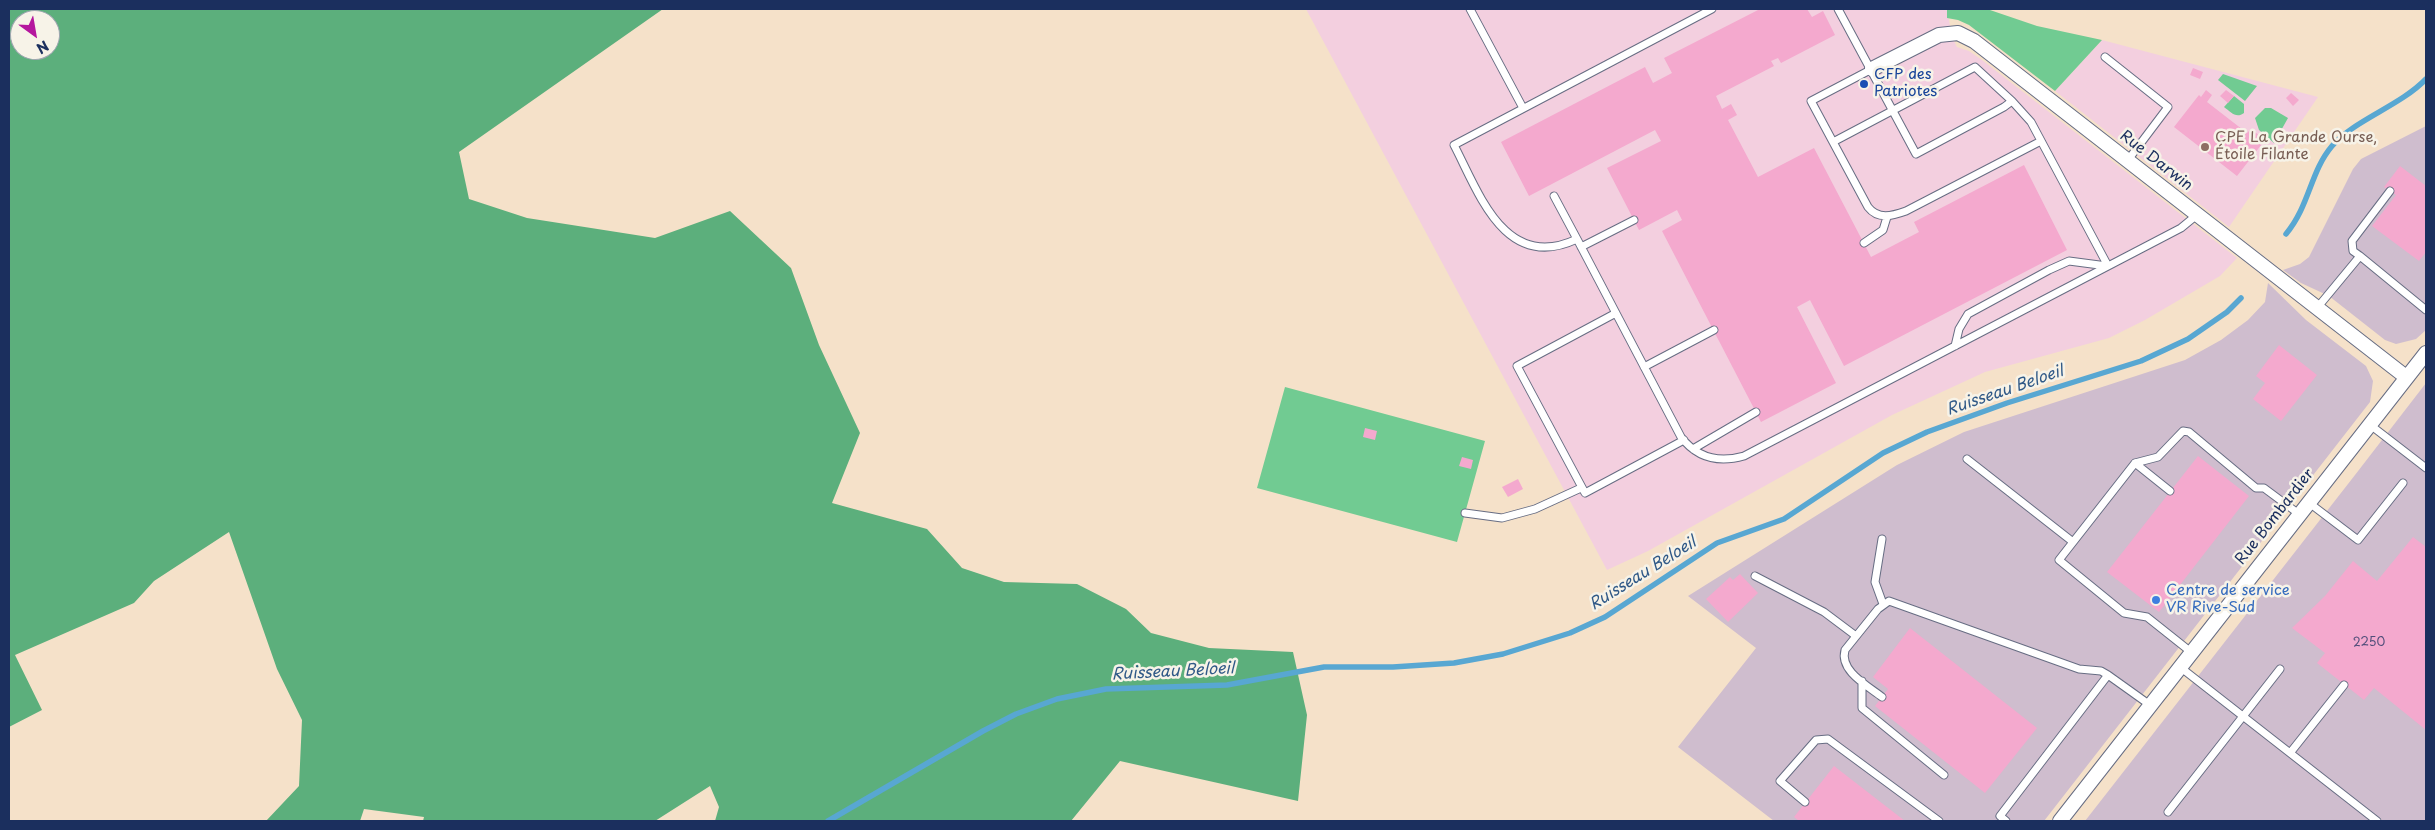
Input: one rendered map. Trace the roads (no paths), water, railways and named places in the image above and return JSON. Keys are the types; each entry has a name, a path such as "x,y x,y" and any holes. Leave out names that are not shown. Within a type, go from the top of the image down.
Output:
{"street":[{"name":"Rue Darwin","path":"1872,69 1939,35 1958,33 1974,41 2406,377"},
{"name":"Rue Bombardier","path":"2060,821 2298,514 2426,353"}],"lane":[{"path":"1470,9 1523,108"},
{"path":"1577,238 1559,245 1539,246 1509,235 1493,219 1454,145 1712,9"},
{"path":"1838,9 1872,69 1916,154 2012,101"},
{"path":"2105,57 2168,107 2128,160"},
{"path":"1833,142 1975,67 2027,116 2108,266"},
{"path":"1872,69 1812,101 1872,212 1887,217 1906,212 2041,141"},
{"path":"2390,192 2352,242 2352,248 2426,310"},
{"path":"1554,196 1684,440 1693,449 1709,458 1722,460 1744,456 2181,228 2198,214"},
{"path":"1864,243 1882,230 1887,217"},
{"path":"1581,247 1634,220"},
{"path":"2317,308 2360,256"},
{"path":"1955,346 1959,329 1968,314 2049,270 2069,262 2108,266"},
{"path":"1616,313 1517,366 1581,488 1584,493 1684,440"},
{"path":"1644,367 1714,330"},
{"path":"1693,449 1756,412"},
{"path":"2369,424 2426,468"},
{"path":"2191,652 2147,617 2124,612 2059,560 2135,463 2158,457 2183,431 2189,432 2256,488 2264,488 2298,514"},
{"path":"1967,460 2073,542"},
{"path":"2135,463 2170,492"},
{"path":"2308,502 2358,540 2403,483"},
{"path":"1465,513 1502,518 1535,509 1581,488"},
{"path":"1882,539 1875,582 1883,604"},
{"path":"1755,576 1824,612 1856,636"},
{"path":"1882,697 1849,670 1843,656 1845,650 1883,604 1894,602 2079,669 2101,671 2150,705"},
{"path":"2179,667 2377,821"},
{"path":"2168,812 2280,669"},
{"path":"2006,821 2000,816 2108,675"},
{"path":"1862,681 1862,708 1944,775"},
{"path":"2290,753 2344,685"},
{"path":"1806,802 1780,781 1816,740 1828,739 1940,821"}],"waterway":[{"name":"Ruisseau Beloeil","path":"2286,234 2300,212 2319,167 2332,146 2352,128 2403,97 2426,79"},
{"name":"Ruisseau Beloeil","path":"828,821 983,731 1016,714 1057,699 1106,689 1227,685 1324,667 1393,667 1454,663 1503,654 1570,633 1605,617 1717,543 1784,519 1883,453 1927,432 2007,403 2141,361 2188,339 2227,312 2241,298"}],"place":[{"name":"CFP des Patriotes","path":"1864,84"},
{"name":"CPE La Grande Ourse, Étoile Filante","path":"2205,147"},
{"name":"Centre de service VR Rive-Sud","path":"2156,600"}]}
